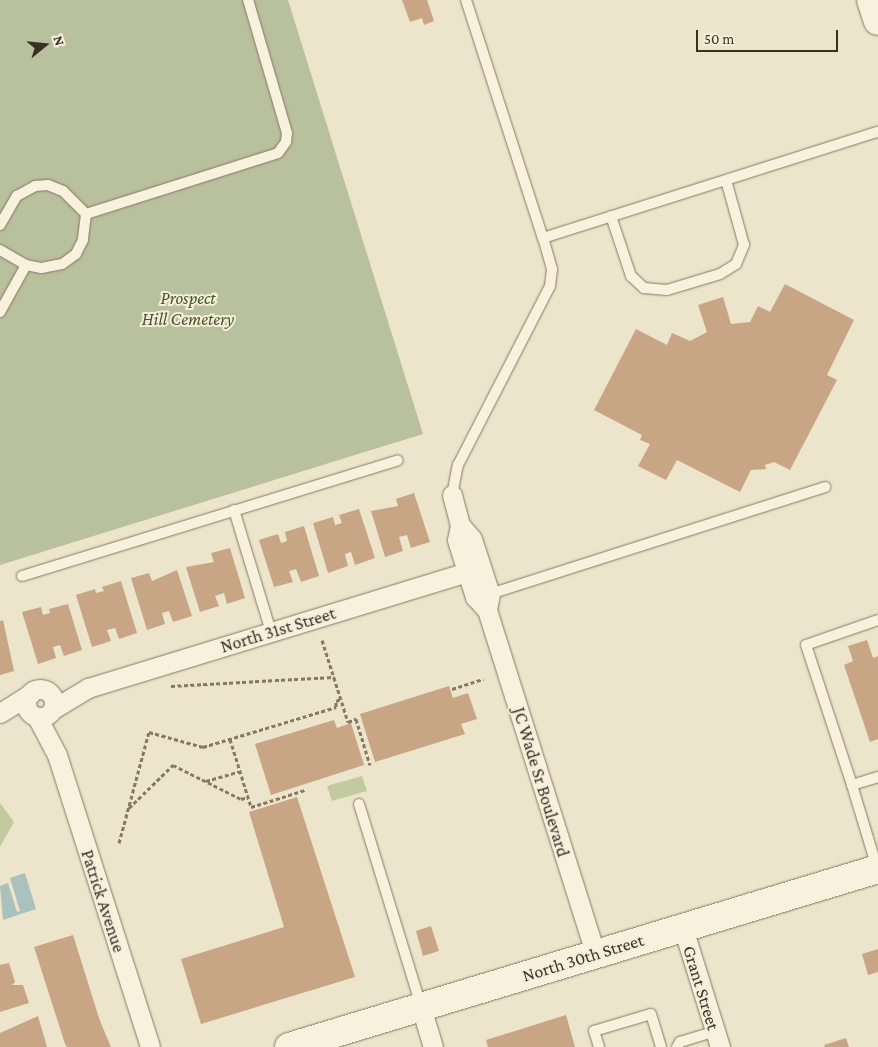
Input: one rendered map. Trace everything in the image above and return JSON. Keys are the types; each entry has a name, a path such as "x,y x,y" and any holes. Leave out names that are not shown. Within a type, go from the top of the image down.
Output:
{"main road":[{"path":"871,0 878,21"},
{"name":"North 30th Street","path":"289,1047 878,869"}],"street":[{"name":"JC Wade Sr Boulevard","path":"452,494 460,525 457,540 475,598 488,602"},
{"name":"JC Wade Sr Boulevard","path":"460,525 472,539 488,602 596,955"},
{"name":"North 31st Street","path":"0,715 36,692 88,688 467,572"},
{"name":"North 31st Street","path":"0,715 44,714 88,688"},
{"name":"Patrick Avenue","path":"36,692 52,695 44,714 150,1047"},
{"name":"Grant Street","path":"683,928 717,1039"},
{"path":"421,1007 433,1047"}],"lane":[{"path":"86,214 278,152 286,142 287,133 248,0"},
{"path":"452,494 458,465 550,286 552,269 466,0"},
{"path":"543,238 878,132"},
{"path":"611,216 631,276 644,288 667,290 720,274 736,264 744,246 726,180"},
{"path":"0,225 17,196 35,186 48,186 64,191 86,214 86,232 76,254 55,266 26,265 0,250"},
{"path":"0,312 26,265"},
{"path":"22,576 398,460"},
{"path":"488,602 825,487"},
{"path":"234,510 271,632"},
{"path":"878,620 806,645 878,869"},
{"path":"852,785 878,777"},
{"path":"359,804 421,1007"},
{"path":"599,1047 594,1031 651,1014 661,1047"},
{"path":"677,1047 680,1042 717,1039"}],"path":[{"path":"322,640 348,722 356,719 370,765"},
{"path":"171,686 334,678"},
{"path":"452,689 483,679"},
{"path":"119,843 149,732 203,747 336,706 336,701 341,699"},
{"path":"230,739 251,807 305,790"},
{"path":"129,808 174,765 241,799 248,797"},
{"path":"206,781 240,771"}],"green space":[{"name":"Prospect Hill Cemetery","path":"0,0 288,0 423,434 0,565"},
{"path":"362,776 367,791 332,801 327,786"},
{"path":"0,803 14,822 0,847"}],"water":[{"path":"25,873 36,909 3,920 0,886 8,883 17,912 20,911 10,878"}],"building":[{"path":"402,0 427,0 434,21 424,25 422,18 410,22"},
{"path":"785,284 854,320 827,375 837,380 790,470 774,462 765,465 766,469 751,470 740,492 677,460 666,480 638,466 650,444 640,440 642,435 594,410 636,329 667,345 672,333 690,341 707,332 698,305 723,297 731,324 750,322 758,306 770,312"},
{"path":"414,493 430,542 411,548 407,535 399,537 403,551 385,557 371,511 398,506 396,499"},
{"path":"359,509 375,558 355,565 351,552 345,554 348,566 328,573 313,523 333,517 335,525 342,523 339,515"},
{"path":"304,526 319,576 301,582 296,569 289,571 293,582 274,587 259,540 278,534 281,543 287,541 285,532"},
{"path":"230,548 245,598 227,604 224,593 215,596 219,606 200,612 186,567 214,562 211,553"},
{"path":"177,570 192,616 173,622 169,611 162,613 165,624 147,630 131,578 149,573 152,581"},
{"path":"121,581 137,633 119,639 115,628 107,630 111,641 92,647 76,595 95,589 96,593 104,591 102,587"},
{"path":"68,604 82,650 64,656 60,645 53,647 56,658 38,664 22,612 41,607 43,615 50,613 49,609"},
{"path":"3,620 14,671 0,675 0,621"},
{"path":"867,640 873,658 878,656 878,739 870,742 844,665 853,661 848,646"},
{"path":"449,686 453,698 468,693 477,719 461,724 465,734 375,762 360,714"},
{"path":"334,720 337,728 351,723 364,765 271,795 255,744"},
{"path":"297,797 355,977 201,1024 181,959 284,927 249,812"},
{"path":"431,926 439,951 423,956 416,931"},
{"path":"73,935 100,1021 111,1047 67,1047 65,1044 34,947"},
{"path":"878,949 878,972 868,975 862,954"},
{"path":"9,963 15,982 12,985 23,985 29,1003 0,1012 0,965"},
{"path":"566,1015 575,1047 488,1047 486,1040"},
{"path":"38,1016 47,1047 0,1047 0,1033"},
{"path":"846,1038 849,1047 825,1047 824,1045"}]}
